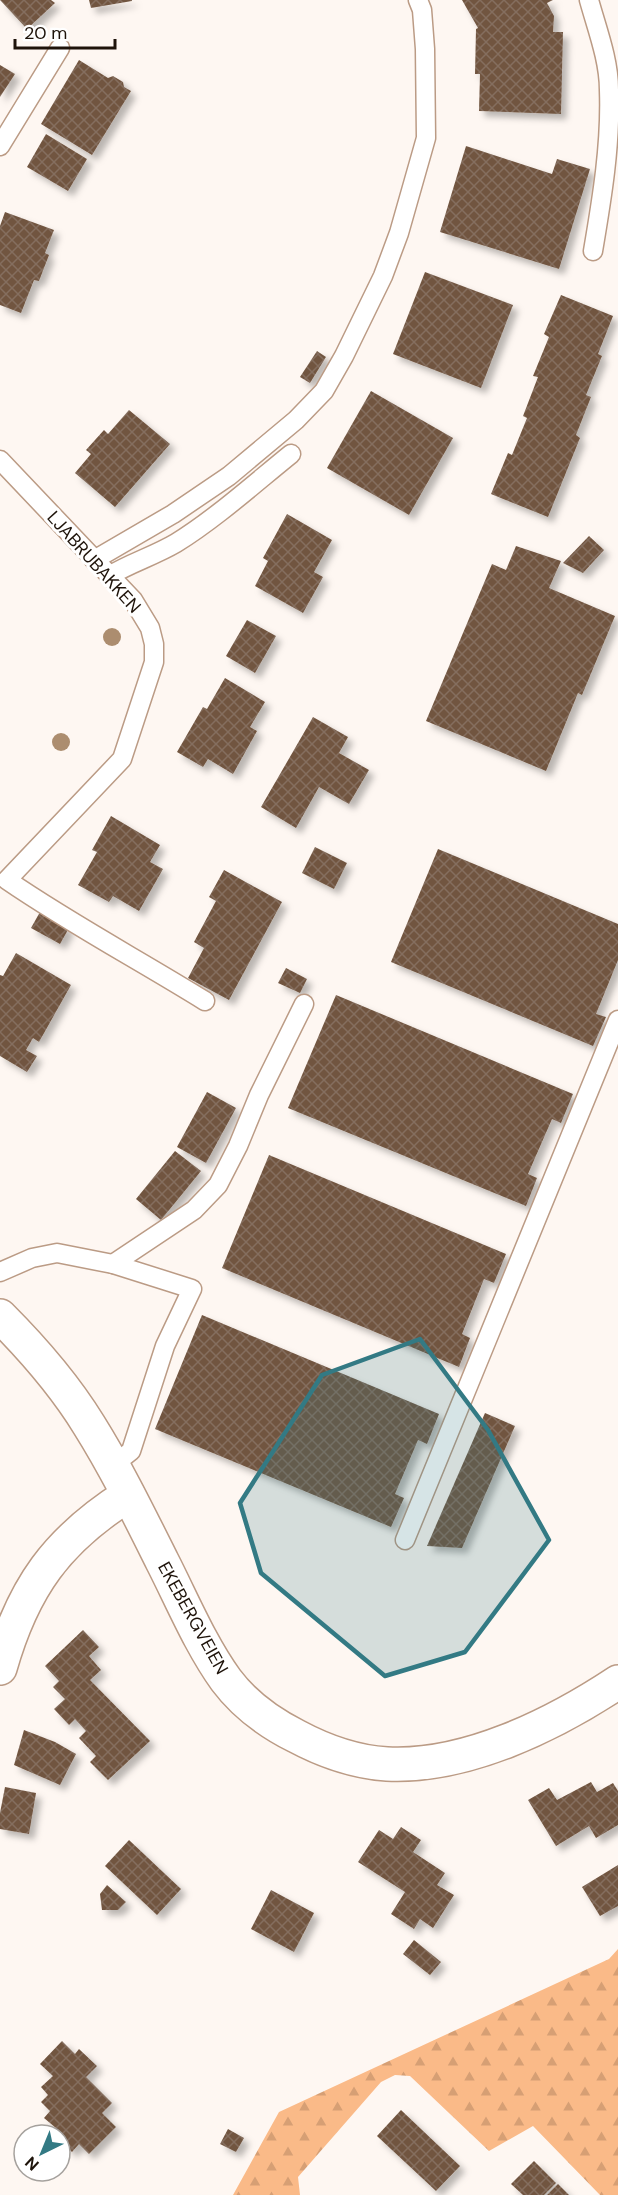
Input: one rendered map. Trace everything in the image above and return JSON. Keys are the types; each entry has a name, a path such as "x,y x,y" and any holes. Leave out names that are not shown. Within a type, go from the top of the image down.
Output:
{"main road":[{"name":"EKEBERGVEIEN","path":"0,1316 62,1387 89,1424 198,1632 227,1680 247,1702 292,1734 349,1758 385,1764 422,1763 475,1751 539,1727 618,1682"},
{"path":"0,1668 21,1606 42,1574 78,1533 103,1511 128,1496"}],"lane":[{"path":"94,560 173,514 229,476 296,420 324,391 344,356 382,276 399,233 426,138 425,49 422,10 418,0"},
{"path":"590,0 602,45 609,89 606,174 593,251"},
{"path":"0,146 60,48"},
{"path":"109,576 125,566 158,554 179,541 291,454"},
{"name":"LJABRUBAKKEN","path":"0,460 133,600 150,628 154,644 154,663 122,759 7,880 118,951 205,1001"},
{"path":"113,1264 194,1210 218,1185 304,1004"},
{"path":"405,1540 618,1020"},
{"path":"0,1272 32,1258 57,1253 113,1264 192,1289 165,1346 132,1451 112,1466"}],"highlighted area":[{"path":"420,1339 488,1430 549,1540 465,1652 385,1676 261,1573 240,1503 322,1375"}],"green space":[{"path":"618,1949 618,2195 600,2195 533,2126 489,2151 410,2076 395,2075 381,2082 298,2177 300,2195 233,2195 279,2112 609,1959"}],"building":[{"path":"0,0 51,0 55,3 27,29"},
{"path":"89,0 132,0 132,1 91,8"},
{"path":"462,0 553,0 547,3 554,16 553,32 563,32 561,114 479,111 480,74 475,74 476,29 478,28"},
{"path":"79,60 108,78 113,76 131,91 92,155 41,124"},
{"path":"0,65 15,74 0,97"},
{"path":"46,134 87,159 68,191 27,167"},
{"path":"466,146 552,174 557,159 590,169 559,269 440,232"},
{"path":"5,212 54,230 45,253 49,255 39,281 34,280 21,313 0,305 0,226"},
{"path":"425,272 513,305 481,388 393,354"},
{"path":"561,295 613,316 598,354 602,356 586,395 591,397 576,435 580,438 548,517 491,494 508,453 512,455 527,418 523,416 538,377 533,376 549,337 544,334"},
{"path":"317,351 326,357 310,383 300,377"},
{"path":"371,391 453,438 409,515 327,468"},
{"path":"129,410 170,444 115,507 75,473 91,454 86,450 104,430 108,434"},
{"path":"287,514 332,540 314,572 323,577 303,613 255,586 268,561 263,558"},
{"path":"589,536 604,550 583,573 563,563"},
{"path":"516,546 561,561 549,588 615,616 582,695 578,693 546,771 426,721 492,564 506,570"},
{"path":"247,620 276,636 255,673 226,656"},
{"path":"225,678 265,702 250,727 257,731 233,774 208,759 203,767 177,752 203,707 207,709"},
{"path":"313,717 348,737 339,753 369,770 349,804 319,787 296,828 261,807"},
{"path":"111,816 160,845 150,862 163,869 139,911 113,896 109,902 78,885 97,852 92,850"},
{"path":"315,847 347,863 334,889 302,873"},
{"path":"438,849 618,924 618,960 596,1014 606,1017 593,1046 391,962"},
{"path":"224,870 282,902 229,1000 188,978 204,948 194,942 216,901 209,897"},
{"path":"40,912 69,928 60,944 31,928"},
{"path":"16,953 71,985 39,1042 33,1038 26,1050 37,1056 27,1072 0,1056 0,975 3,976"},
{"path":"286,968 307,979 300,993 278,983"},
{"path":"336,995 573,1094 561,1123 552,1119 528,1174 537,1178 526,1206 288,1108"},
{"path":"207,1092 236,1108 206,1163 177,1147"},
{"path":"175,1151 201,1171 161,1220 136,1199"},
{"path":"269,1155 506,1254 494,1283 484,1279 462,1334 470,1338 459,1367 222,1268"},
{"path":"202,1315 439,1414 427,1444 418,1440 395,1494 404,1498 391,1527 155,1429"},
{"path":"485,1413 515,1426 462,1548 427,1546"},
{"path":"83,1630 99,1647 89,1656 101,1670 90,1680 150,1741 108,1780 90,1762 96,1756 79,1738 86,1731 75,1719 69,1725 54,1709 65,1699 53,1687 59,1681 45,1666"},
{"path":"24,1730 55,1742 76,1754 60,1785 14,1765"},
{"path":"591,1782 597,1792 613,1783 618,1791 618,1825 596,1838 589,1826 556,1846 528,1800 549,1788 557,1800"},
{"path":"5,1787 36,1793 29,1834 0,1829 0,1813"},
{"path":"401,1827 421,1840 413,1852 445,1873 437,1885 454,1895 433,1928 420,1919 414,1929 391,1914 405,1892 358,1862 379,1830 393,1839"},
{"path":"129,1840 181,1889 157,1915 105,1866"},
{"path":"618,1865 618,1906 600,1916 582,1887"},
{"path":"107,1885 126,1902 118,1910 102,1910 100,1894"},
{"path":"271,1890 314,1913 294,1952 251,1929"},
{"path":"414,1940 441,1962 430,1975 403,1954"},
{"path":"62,2041 75,2054 79,2049 97,2066 86,2077 112,2103 102,2113 116,2127 89,2154 79,2144 72,2152 72,2123 50,2123 44,2118 50,2111 41,2102 48,2095 41,2087 53,2076 40,2064"},
{"path":"401,2110 460,2166 436,2191 377,2136"},
{"path":"228,2129 244,2138 236,2152 220,2144"},
{"path":"534,2161 556,2183 544,2195 523,2195 511,2184"},
{"path":"558,2184 569,2195 547,2195"}]}
